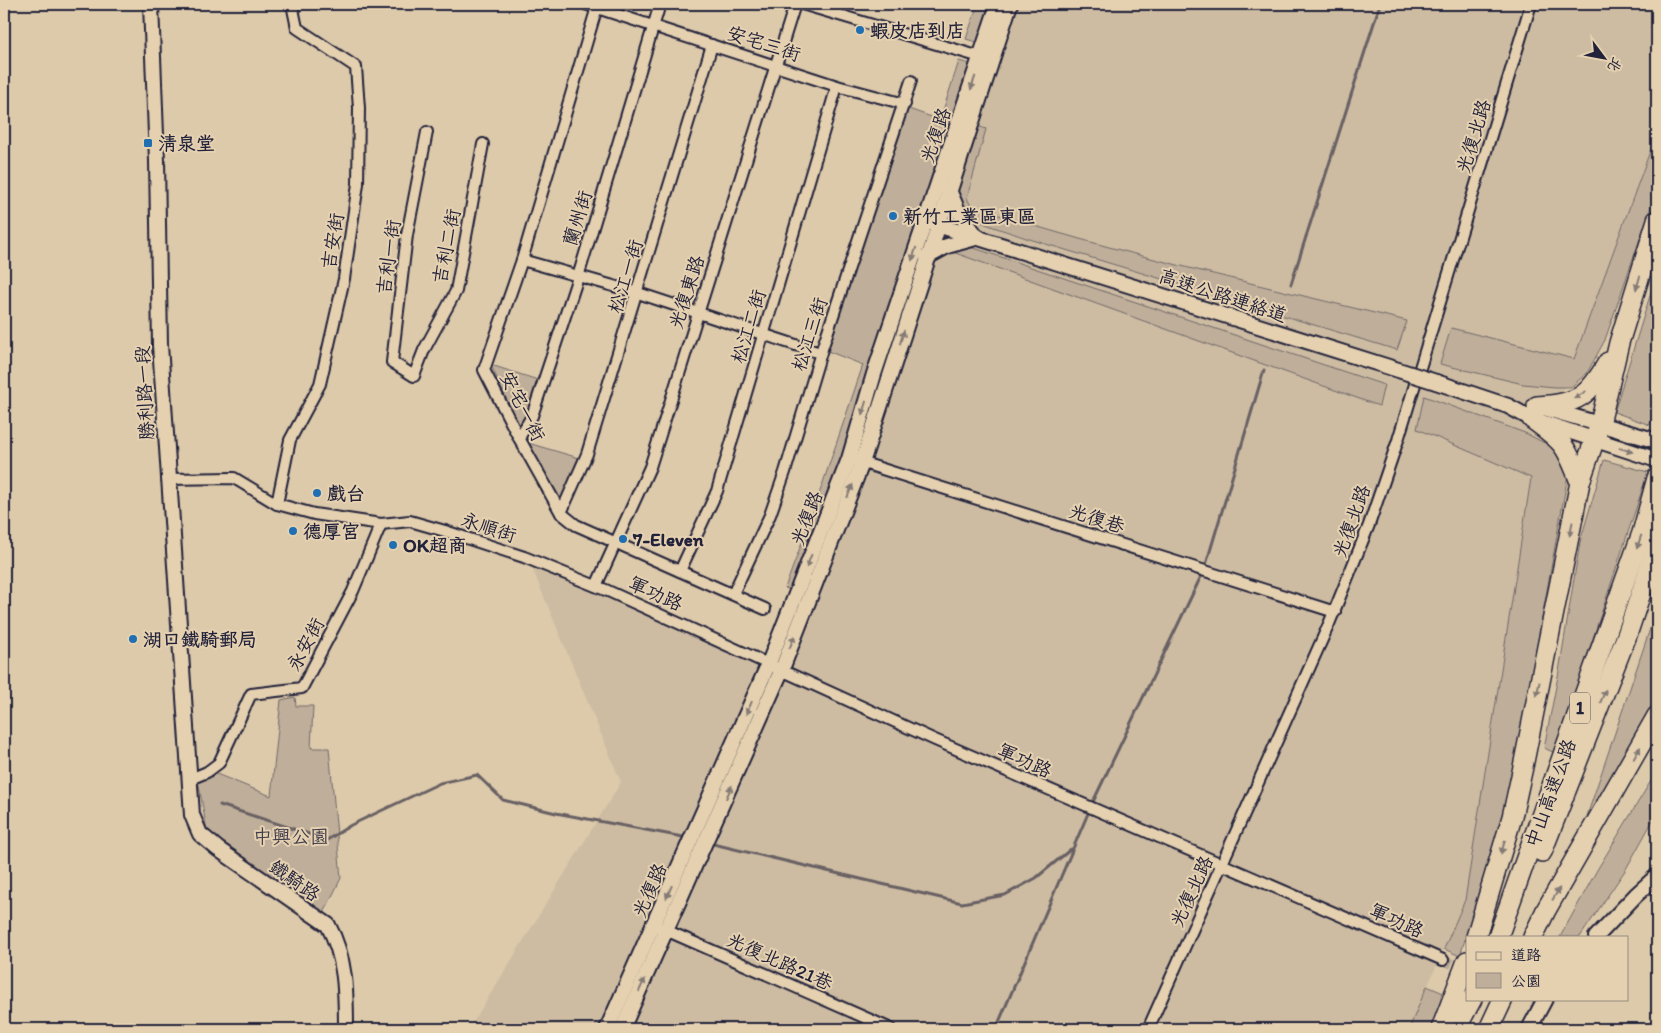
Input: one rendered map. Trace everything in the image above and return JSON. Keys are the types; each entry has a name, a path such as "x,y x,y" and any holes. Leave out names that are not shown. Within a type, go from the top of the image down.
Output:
{"highway":[{"path":"1476,936 1520,784 1580,482 1597,432 1619,343 1657,220"},
{"path":"1580,482 1569,451 1534,412 1561,405 1577,398 1594,386 1619,343"},
{"name":"中山高速公路","path":"1498,936 1642,533 1657,478"},
{"name":"中山高速公路","path":"1508,936 1627,635 1657,545"},
{"path":"1533,936 1546,910 1657,716"},
{"path":"1441,1029 1466,964"},
{"path":"1456,1029 1471,1000"},
{"path":"1472,1029 1483,1000"},
{"path":"1489,1029 1503,1000"}],"street":[{"name":"勝利路一段","path":"151,4 157,161 160,345 167,479 188,780"},
{"name":"吉安街","path":"277,504 290,440 320,384 344,279 358,184 359,108 356,67 297,28 292,4"},
{"name":"安宅三街","path":"585,4 778,65 837,86 905,104"},
{"name":"蘭州街","path":"519,438 532,416 578,277 660,4"},
{"name":"光復東路","path":"596,586 650,468 778,65 795,4"},
{"path":"802,4 987,59"},
{"name":"光復路","path":"622,1029 668,931 782,669 927,257 932,224 949,190 987,59 998,4"},
{"name":"光復路","path":"607,1029 769,663 855,461 874,374 932,224 987,59 1010,4"},
{"name":"光復北路","path":"1148,1029 1335,612 1369,525 1398,440 1531,4"},
{"name":"安宅一街","path":"596,7 522,260 484,370 561,513 576,525 765,609"},
{"name":"松江一街","path":"561,513 587,454 638,293 712,45"},
{"name":"松江三街","path":"733,594 773,506 820,353 905,104 911,81"},
{"name":"松江二街","path":"680,571 717,492 837,86"},
{"name":"吉利一街","path":"414,376 392,362 407,235 427,132"},
{"name":"吉利二街","path":"414,376 424,350 456,291 483,144"},
{"path":"927,257 947,246 978,237 958,211 949,190"},
{"name":"高速公路連絡道","path":"932,224 1508,406 1534,412 1597,432 1657,460"},
{"path":"522,260 638,293 820,353"},
{"name":"高速公路連絡道","path":"1597,432 1657,441"},
{"name":"光復巷","path":"855,461 1335,612"},
{"name":"永順街","path":"167,479 234,478 277,504 314,514 381,524 410,521 445,530 524,557 596,586"},
{"name":"永安街","path":"188,780 219,763 251,694 302,688 353,591 381,524"},
{"name":"軍功路","path":"596,586 1104,814 1224,863 1443,960"},
{"name":"鐵騎路","path":"188,780 192,815 200,834 218,849 328,925 336,941 343,963 346,1029"},
{"path":"1597,936 1657,876"},
{"name":"光復北路21巷","path":"654,925 892,1029"},
{"path":"1528,1029 1544,1000"}],"shaded area":[{"path":"1005,4 1657,4 1657,132 1531,477 1465,900 1409,1029 469,1029 621,782 525,551 777,663 860,458"}],"green space":[{"path":"978,4 996,4 983,44 966,39"},
{"path":"959,61 974,65 846,458 794,591 785,588 863,365 825,350 906,108 940,120"},
{"path":"975,125 986,129 967,198 971,206 1133,254 1407,321 1397,350 1026,238 975,219 965,211 959,200 958,188 962,162"},
{"path":"1657,132 1657,189 1605,340 1587,373 1571,387 1555,387 1523,384 1440,364 1451,328 1574,359"},
{"path":"960,247 974,248 1384,385 1379,406 950,251"},
{"path":"1657,273 1657,400 1650,425 1614,412"},
{"path":"491,365 538,380 520,430"},
{"path":"1424,396 1525,433 1564,453 1568,475 1510,793 1460,956 1444,949 1465,900 1531,478 1417,429"},
{"path":"528,443 579,458 561,506"},
{"path":"1604,460 1648,472 1555,753 1544,748 1559,671 1580,542"},
{"path":"1657,608 1657,698 1611,789 1587,816"},
{"name":"中興公園","path":"295,697 296,706 313,706 311,748 329,748 341,878 324,913 207,831 198,780 214,773 271,796 281,700"},
{"path":"1657,771 1657,813 1626,869 1581,936 1561,936 1597,870"},
{"path":"1427,986 1448,995 1435,1029 1409,1029"}],"waterway":[{"path":"1291,284 1380,4"},
{"path":"996,1029 1092,804 1205,568 1264,370"},
{"path":"220,805 327,840 351,825 440,783 477,775 503,800 556,813 688,838"},
{"path":"709,843 962,903 1005,895 1036,878 1071,849"}],"tunnel":[{"path":"1443,960 1466,970"}],"place":[{"name":"蝦皮店到店","path":"860,30"},
{"name":"清泉堂","path":"148,143"},
{"name":"新竹工業區東區","path":"893,216"},
{"name":"戲台","path":"317,493"},
{"name":"德厚宮","path":"293,531"},
{"name":"7-Eleven","path":"623,539"},
{"name":"OK超商","path":"393,545"},
{"name":"湖口鐵騎郵局","path":"133,639"}]}
